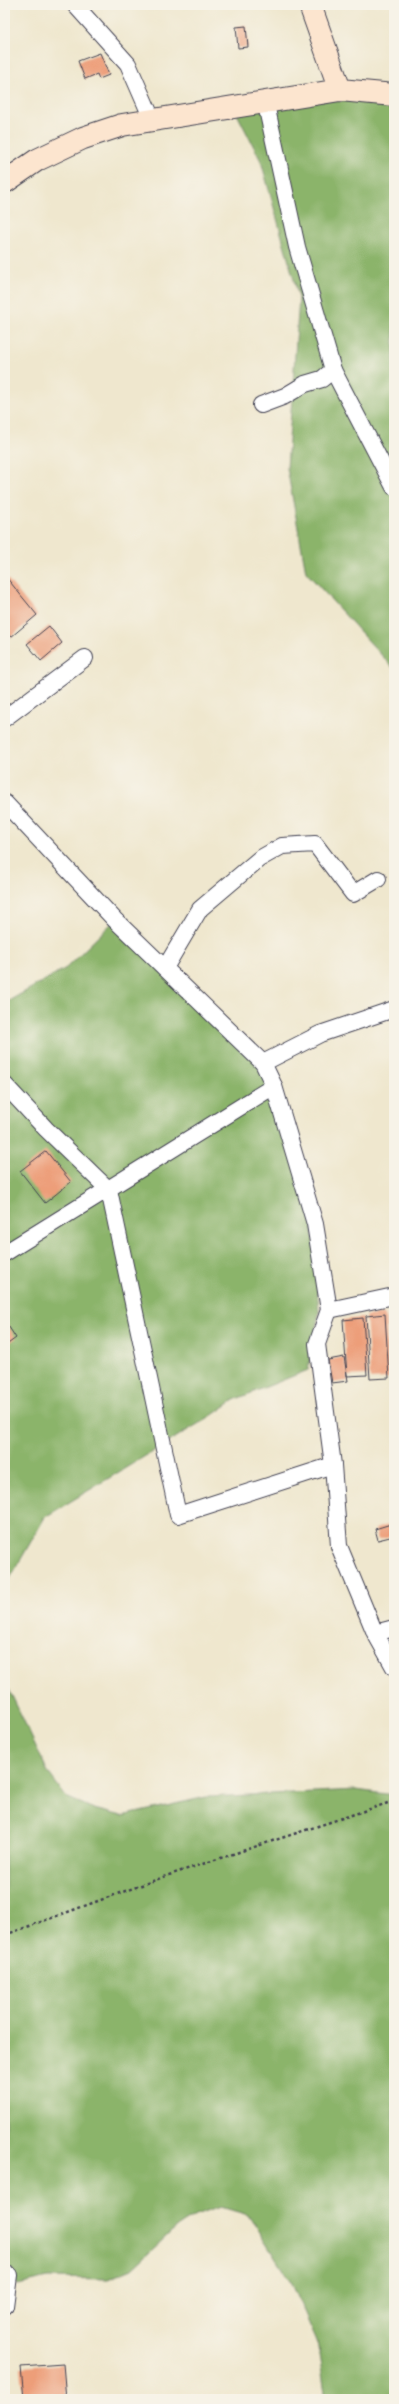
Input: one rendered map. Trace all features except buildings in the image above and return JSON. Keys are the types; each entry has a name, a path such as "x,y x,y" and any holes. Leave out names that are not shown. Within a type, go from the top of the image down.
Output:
{"street":[{"path":"75,5 128,64 152,119"},
{"path":"310,5 340,90"},
{"path":"5,182 37,160 83,138 122,125 265,100 340,90 394,95"},
{"path":"265,100 296,247 333,370 394,487"},
{"path":"261,405 286,396 305,384 322,379 333,370"},
{"path":"5,718 84,658"},
{"path":"5,803 115,920 263,1063 274,1086 314,1224 329,1310 317,1344 333,1465 340,1546 375,1633 394,1667"},
{"path":"165,968 200,909 259,859 282,846 315,844 353,894 378,879"},
{"path":"263,1063 320,1034 394,1009"},
{"path":"5,1085 46,1129 109,1190 178,1515 333,1465"},
{"path":"5,1253 109,1190 274,1086"},
{"path":"329,1310 394,1296"},
{"path":"375,1633 394,1628"},
{"path":"5,2306 9,2276"}],"path":[{"path":"5,1936 169,1875 394,1801"}],"green space":[{"path":"394,95 394,669 306,572 287,468 299,298 261,161 233,106"},
{"path":"115,920 271,1069 311,1209 319,1312 308,1370 234,1400 211,1416 45,1517 5,1587 5,1003 66,968"},
{"path":"5,1681 48,1772 66,1797 94,1809 122,1816 206,1797 356,1790 394,1795 394,2399 326,2399 317,2341 293,2286 248,2215 221,2207 195,2216 172,2231 132,2269 108,2279 48,2278 18,2285 9,2276 5,2280"}]}
